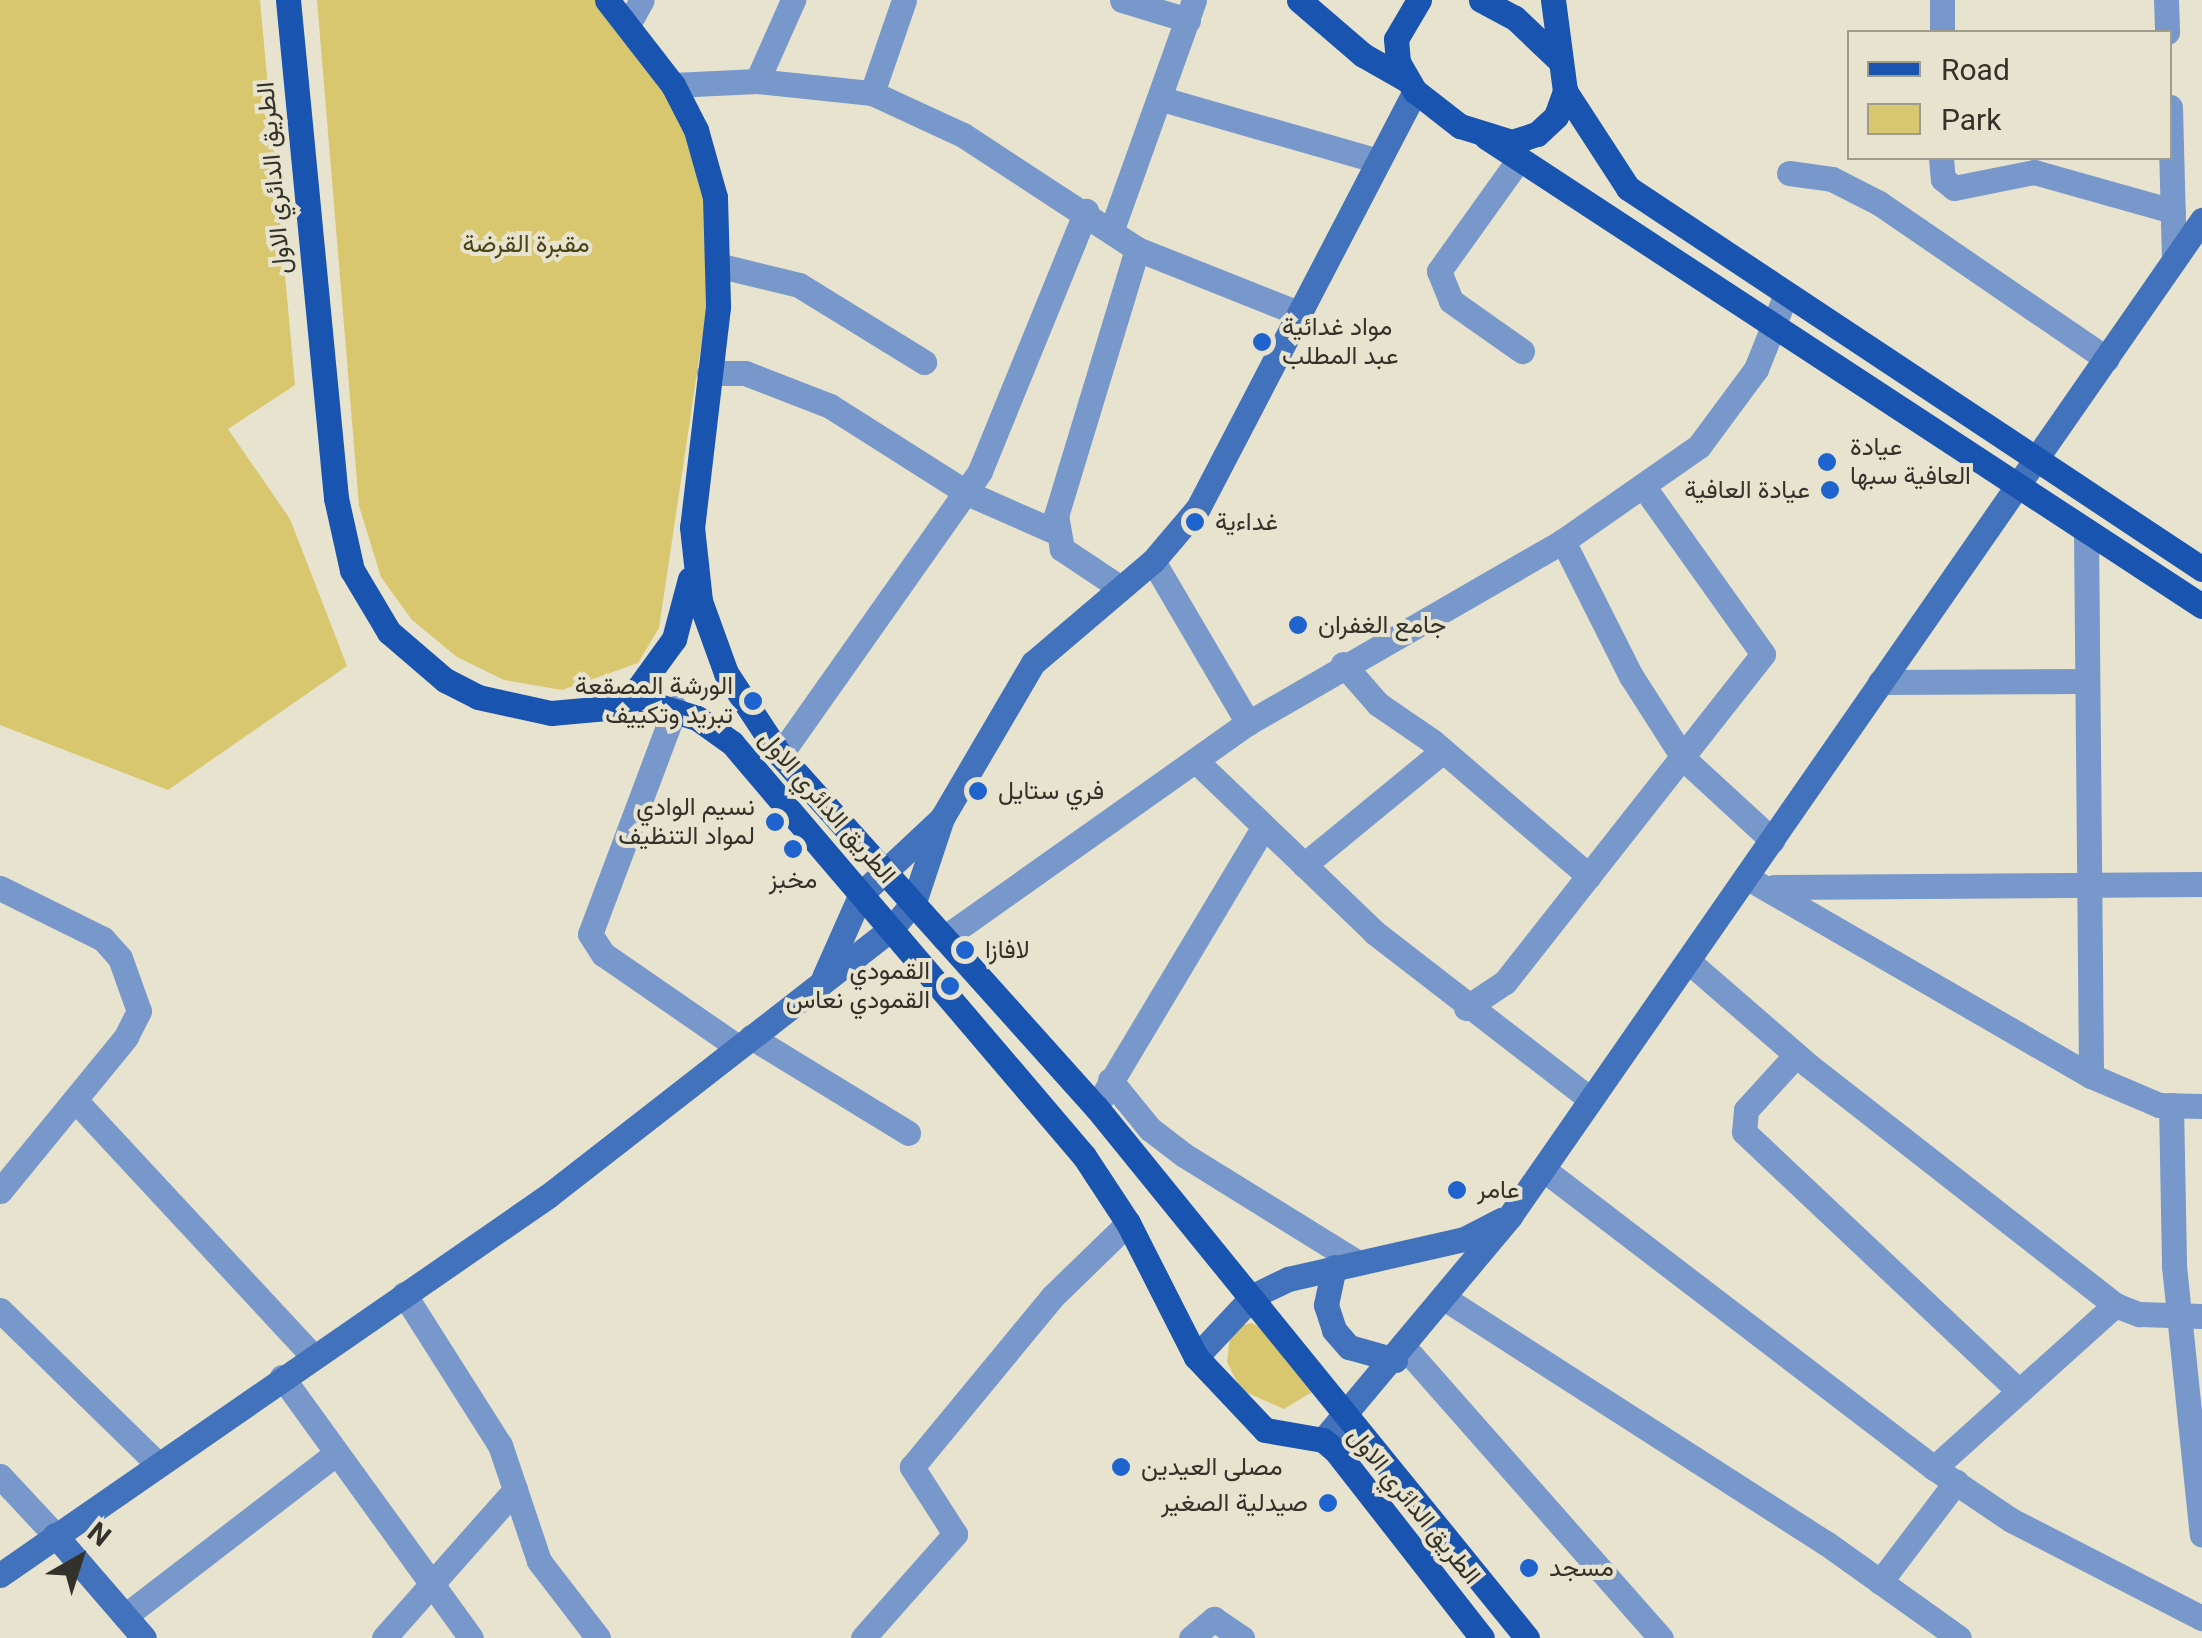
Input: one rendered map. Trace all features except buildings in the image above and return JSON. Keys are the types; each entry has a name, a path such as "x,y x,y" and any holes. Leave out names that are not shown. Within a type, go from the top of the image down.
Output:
{"main road":[{"name":"الطريق الدائري الاول","path":"288,0 336,498 352,570 367,603 414,657 478,696 552,713 626,704 675,708 715,729 747,758 1084,1156 1128,1223 1196,1357 1264,1430 1323,1440 1482,1638"},
{"name":"الطريق الدائري الاول","path":"606,0 629,23 674,85 707,164 720,266 693,564 726,673 780,756 885,867 1096,1107 1527,1638"},
{"path":"1299,0 1363,55 1412,86"},
{"path":"1418,0 1396,39 1398,62 1412,86 1436,111 1486,138 1517,162 1775,324 2202,606"},
{"path":"1481,0 1514,18 1560,61"},
{"path":"1553,0 1565,91 1628,188 2202,569"},
{"path":"1486,138 1512,142 1537,134 1556,116 1565,91"},
{"path":"626,704 674,638 693,564"}],"street":[{"path":"629,23 642,0"},
{"path":"757,81 793,0"},
{"path":"872,93 904,0"},
{"path":"1112,230 1191,10 1122,0"},
{"path":"2166,0 2167,30"},
{"path":"1942,1 1942,30"},
{"path":"674,85 757,81 872,93 963,135 1086,211 1137,248 1298,314"},
{"path":"0,1574 548,1196 892,928 914,902 942,818 1033,663 1153,560 1198,508 1378,161 1412,86"},
{"path":"1162,99 1378,161"},
{"path":"1941,160 1942,179 1954,188 2034,172 2173,211"},
{"path":"2172,160 2174,260"},
{"path":"1517,162 1440,271 1451,300 1522,351"},
{"path":"1789,173 1832,179 1879,204 2107,359"},
{"path":"780,756 967,492 1002,421 1086,211"},
{"path":"1323,1440 1348,1418 1510,1216 1688,961 1758,882 1772,840 2202,220"},
{"path":"1119,587 1062,549 1056,532 1137,248"},
{"path":"720,266 798,285 924,362"},
{"path":"944,938 1248,723 1343,664 1563,541 1699,446 1730,410 1775,324 1786,294"},
{"path":"708,373 765,378 830,406 967,492 1056,532"},
{"path":"1466,1008 1506,982 1763,654 1644,487"},
{"path":"2086,531 2085,681 2094,890 2092,1076"},
{"path":"1563,541 1631,676 1684,759 1772,840"},
{"path":"1153,560 1248,723"},
{"path":"1343,664 1378,704 1443,752 1589,876"},
{"path":"1880,682 2085,681"},
{"path":"675,708 590,934 602,954 745,1042 908,1133"},
{"path":"1304,865 1443,752"},
{"path":"1197,762 1262,830 1466,1008 1590,1099"},
{"path":"822,982 861,894 885,867 942,818"},
{"path":"1096,1107 1262,830"},
{"path":"1758,882 2094,890 2202,884"},
{"path":"1758,882 2092,1076 2171,1105 2202,1106"},
{"path":"0,888 103,938 138,995 139,1011 126,1037 0,1191"},
{"path":"1688,961 1796,1055 2115,1305 2190,1317"},
{"path":"1796,1055 1746,1110 1744,1132 2019,1391"},
{"path":"1110,1080 1150,1129 1345,1264"},
{"path":"75,1100 313,1356"},
{"path":"2171,1105 2190,1317 2202,1535"},
{"path":"1543,1168 1945,1475 2012,1520 2202,1618"},
{"path":"1196,1357 1253,1296 1345,1264 1464,1239 1510,1216"},
{"path":"863,1638 956,1534 950,1517 911,1476 912,1467 1052,1297 1128,1223"},
{"path":"1345,1264 1326,1306 1334,1330 1349,1347 1400,1354 1662,1638"},
{"path":"404,1294 491,1428 538,1562 598,1638"},
{"path":"1444,1298 1880,1582 1926,1628 1959,1638"},
{"path":"1880,1582 1945,1475 2019,1391 2115,1305"},
{"path":"0,1310 158,1464"},
{"path":"282,1377 471,1638"},
{"path":"125,1616 335,1454"},
{"path":"0,1476 144,1638"},
{"path":"384,1638 515,1490"},
{"path":"1192,1638 1214,1618 1242,1638"}],"green space":[{"path":"0,0 260,0 295,385 228,429 290,519 347,666 168,790 0,725"},
{"name":"مقبرة القرضة","path":"317,0 595,0 639,46 686,117 715,252 659,628 638,663 562,690 504,680 457,657 412,620 381,577 359,506"},
{"path":"1252,1323 1278,1338 1317,1389 1284,1409 1241,1390 1227,1362 1231,1328"}],"place":[{"name":"مواد غدائية عبد المطلب","path":"1262,342"},
{"name":"عيادة العافية سبها","path":"1827,462"},
{"name":"عيادة العافية","path":"1830,490"},
{"name":"غداءية","path":"1195,522"},
{"name":"جامع الغفران","path":"1298,625"},
{"name":"الورشة المصقعة تبريد وتكييف","path":"753,701"},
{"name":"فري ستايل","path":"978,791"},
{"name":"نسيم الوادي لمواد التنظيف","path":"775,822"},
{"name":"مخبز","path":"793,849"},
{"name":"لافازا","path":"965,950"},
{"name":"القمودي القمودي نعاس","path":"950,986"},
{"name":"عامر","path":"1457,1190"},
{"name":"مصلى العيدين","path":"1121,1467"},
{"name":"صيدلية الصغير","path":"1328,1503"},
{"name":"مسجد","path":"1529,1568"}]}
